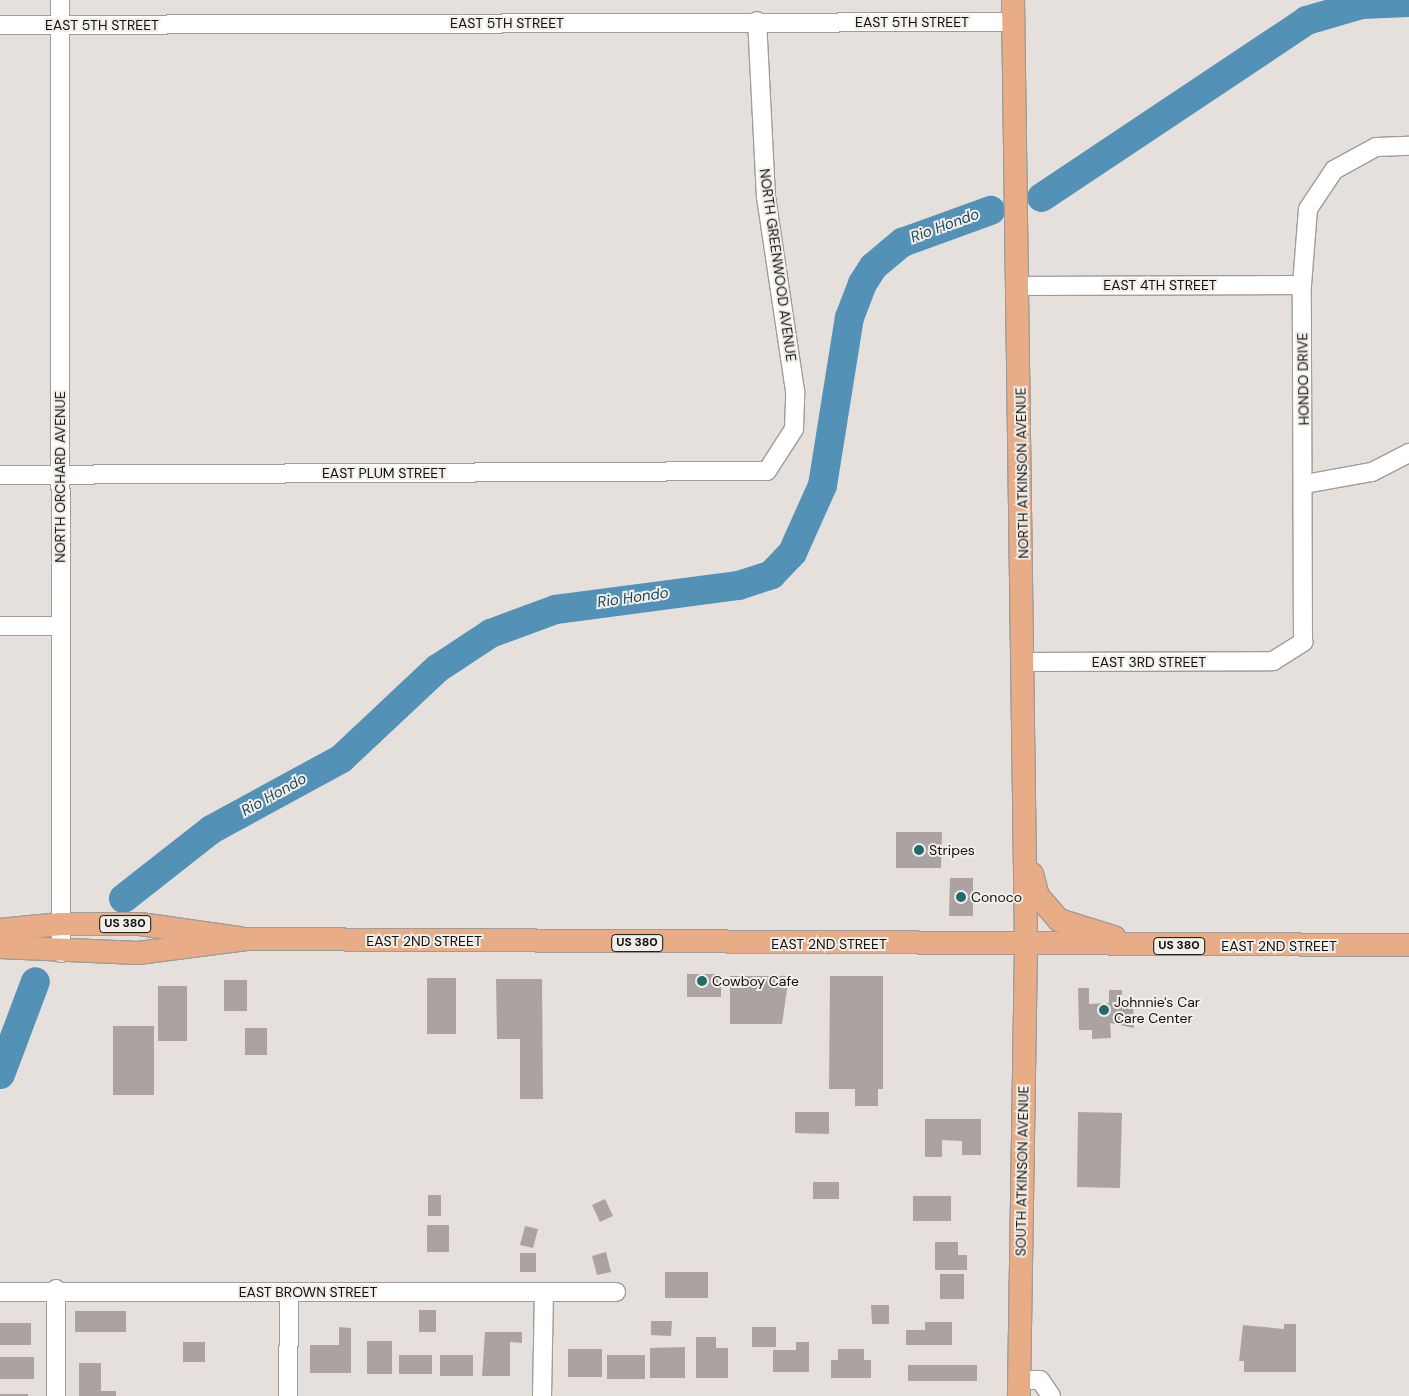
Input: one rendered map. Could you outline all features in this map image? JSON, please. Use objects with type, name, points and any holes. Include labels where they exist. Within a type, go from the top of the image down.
[{"type":"main road","name":"NORTH ATKINSON AVENUE","points":[[1014,0],[1025,662],[1026,946]]},
{"type":"main road","points":[[1026,840],[1035,890],[1059,920],[1091,932],[1162,946]]},
{"type":"main road","name":"EAST 2ND STREET","points":[[0,930],[61,924],[180,927],[248,940]]},
{"type":"main road","name":"EAST 2ND STREET","points":[[0,947],[61,953],[178,951],[248,940],[1026,946],[1409,945]]},
{"type":"main road","name":"SOUTH ATKINSON AVENUE","points":[[1019,1388],[1026,946]]},
{"type":"street","name":"NORTH ORCHARD AVENUE","points":[[60,0],[61,953]]},
{"type":"street","name":"EAST 5TH STREET","points":[[0,25],[757,21],[1014,22]]},
{"type":"street","name":"NORTH GREENWOOD AVENUE","points":[[757,21],[766,196],[795,391],[794,429],[767,471]]},
{"type":"street","name":"HONDO DRIVE","points":[[1274,661],[1303,642],[1305,484],[1302,285],[1308,209],[1334,170],[1376,147],[1409,146]]},
{"type":"street","name":"EAST 4TH STREET","points":[[1019,286],[1302,285]]},
{"type":"street","points":[[1305,484],[1372,472],[1409,453]]},
{"type":"street","name":"EAST PLUM STREET","points":[[0,475],[767,471]]},
{"type":"street","points":[[0,626],[60,626]]},
{"type":"street","name":"EAST 3RD STREET","points":[[1025,662],[1274,661]]},
{"type":"street","points":[[56,1289],[56,1396]]},
{"type":"street","name":"EAST BROWN STREET","points":[[0,1292],[56,1289],[289,1292],[616,1292]]},
{"type":"street","points":[[288,1396],[289,1292]]},
{"type":"street","points":[[542,1396],[544,1292]]},
{"type":"street","points":[[1019,1388],[1040,1380],[1051,1396]]},
{"type":"building","name":"Stripes","points":[[896,832],[942,832],[941,868],[896,868]]},
{"type":"building","name":"Conoco","points":[[950,878],[973,878],[973,916],[949,916]]},
{"type":"building","points":[[687,974],[721,974],[721,997],[687,997]]},
{"type":"building","points":[[730,976],[789,976],[782,1024],[730,1024]]},
{"type":"building","points":[[830,976],[883,976],[883,1089],[878,1089],[878,1106],[855,1106],[855,1089],[829,1089]]},
{"type":"building","points":[[427,978],[456,978],[456,1034],[427,1034]]},
{"type":"building","points":[[496,979],[542,979],[543,1099],[520,1099],[520,1039],[497,1039]]},
{"type":"building","points":[[224,980],[247,980],[247,1011],[224,1011]]},
{"type":"building","points":[[158,986],[187,986],[187,1041],[158,1041]]},
{"type":"building","points":[[1078,988],[1089,988],[1089,1004],[1109,1003],[1109,990],[1122,990],[1122,1004],[1133,1004],[1134,1028],[1110,1023],[1111,1038],[1092,1039],[1092,1030],[1079,1030]]},
{"type":"building","points":[[113,1026],[154,1026],[154,1095],[113,1095]]},
{"type":"building","points":[[245,1028],[267,1028],[267,1055],[245,1055]]},
{"type":"building","points":[[795,1112],[829,1112],[829,1134],[795,1133]]},
{"type":"building","points":[[1078,1112],[1122,1113],[1120,1188],[1077,1187]]},
{"type":"building","points":[[925,1119],[981,1119],[981,1155],[962,1155],[962,1141],[942,1140],[942,1157],[925,1157]]},
{"type":"building","points":[[813,1182],[839,1182],[839,1199],[813,1199]]},
{"type":"building","points":[[428,1195],[441,1195],[441,1216],[428,1216]]},
{"type":"building","points":[[913,1196],[951,1196],[951,1221],[913,1221]]},
{"type":"building","points":[[605,1199],[613,1216],[600,1222],[592,1205]]},
{"type":"building","points":[[427,1225],[449,1225],[449,1252],[427,1252]]},
{"type":"building","points":[[525,1226],[538,1229],[533,1248],[520,1245]]},
{"type":"building","points":[[935,1242],[958,1242],[958,1255],[967,1255],[967,1270],[935,1270]]},
{"type":"building","points":[[606,1252],[611,1272],[597,1275],[592,1256]]},
{"type":"building","points":[[520,1253],[536,1253],[536,1272],[520,1272]]},
{"type":"building","points":[[665,1272],[708,1272],[708,1298],[665,1298]]},
{"type":"building","points":[[940,1274],[964,1274],[964,1299],[940,1299]]},
{"type":"building","points":[[871,1305],[889,1305],[889,1324],[872,1324]]},
{"type":"building","points":[[419,1310],[436,1310],[436,1332],[419,1332]]},
{"type":"building","points":[[75,1311],[126,1311],[126,1332],[75,1332]]},
{"type":"building","points":[[651,1321],[672,1321],[671,1336],[651,1335]]},
{"type":"building","points":[[925,1322],[952,1322],[952,1345],[906,1345],[906,1330],[925,1330]]},
{"type":"building","points":[[0,1323],[31,1323],[31,1345],[0,1345]]},
{"type":"building","points":[[1284,1324],[1296,1324],[1296,1372],[1244,1372],[1244,1361],[1239,1361],[1243,1325],[1284,1329]]},
{"type":"building","points":[[339,1327],[351,1328],[351,1373],[310,1373],[310,1345],[339,1345]]},
{"type":"building","points":[[752,1327],[776,1327],[776,1347],[752,1347]]},
{"type":"building","points":[[485,1332],[522,1332],[522,1343],[510,1342],[510,1376],[482,1376]]},
{"type":"building","points":[[696,1337],[716,1337],[716,1348],[728,1348],[728,1378],[696,1378]]},
{"type":"building","points":[[367,1341],[392,1341],[392,1374],[367,1374]]},
{"type":"building","points":[[183,1342],[205,1342],[205,1362],[183,1362]]},
{"type":"building","points":[[796,1342],[809,1342],[809,1372],[773,1372],[773,1350],[796,1350]]},
{"type":"building","points":[[685,1347],[685,1378],[650,1378],[650,1348]]},
{"type":"building","points":[[568,1349],[602,1349],[602,1377],[568,1377]]},
{"type":"building","points":[[838,1349],[864,1349],[864,1360],[871,1360],[871,1378],[831,1378],[831,1360],[838,1360]]},
{"type":"building","points":[[399,1355],[432,1355],[432,1374],[399,1374]]},
{"type":"building","points":[[440,1355],[473,1355],[473,1376],[440,1376]]},
{"type":"building","points":[[607,1355],[645,1355],[645,1379],[607,1379]]},
{"type":"building","points":[[0,1357],[34,1357],[34,1379],[0,1379]]},
{"type":"building","points":[[79,1363],[101,1363],[101,1391],[116,1391],[116,1396],[79,1396]]},
{"type":"building","points":[[908,1365],[977,1365],[977,1381],[908,1381]]},
{"type":"building","points":[[0,1394],[28,1394],[28,1396],[0,1396]]},
{"type":"waterway","name":"Rio Hondo","points":[[1041,197],[1306,20],[1361,4],[1409,2]]},
{"type":"waterway","name":"Rio Hondo","points":[[123,898],[211,829],[341,758],[437,668],[490,633],[555,609],[738,585],[771,574],[792,552],[822,485],[849,317],[862,283],[873,266],[902,242],[990,210]]},
{"type":"waterway","name":"Rio Hondo","points":[[0,1074],[35,981]]},
{"type":"place","name":"Stripes","points":[[919,850]]},
{"type":"place","name":"Conoco","points":[[961,897]]},
{"type":"place","name":"Cowboy Cafe","points":[[702,981]]},
{"type":"place","name":"Johnnie's Car Care Center","points":[[1104,1010]]}]
